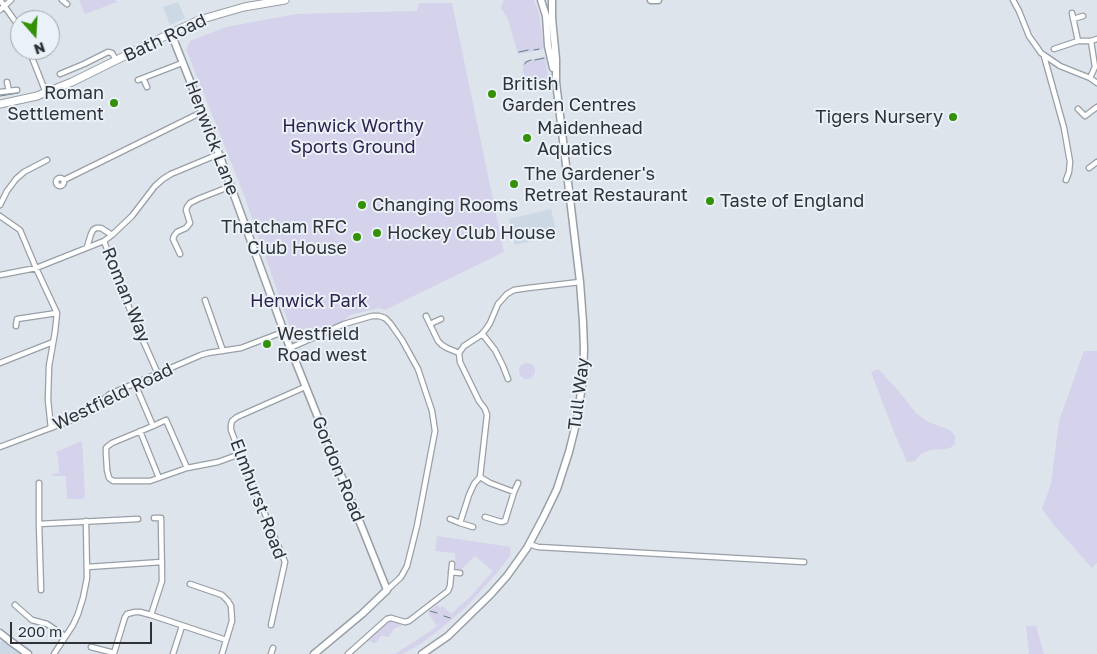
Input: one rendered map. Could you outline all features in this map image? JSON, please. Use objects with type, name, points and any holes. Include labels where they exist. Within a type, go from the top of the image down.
[{"type":"main road","name":"Bath Road","points":[[0,104],[46,93],[188,25],[213,15],[244,7],[285,0]]},
{"type":"street","points":[[0,0],[10,13]]},
{"type":"street","points":[[0,10],[11,0]]},
{"type":"street","points":[[62,0],[67,4]]},
{"type":"street","name":"Tull Way","points":[[541,0],[546,16],[550,59],[556,82]]},
{"type":"street","name":"Tull Way","points":[[422,654],[448,636],[491,594],[507,576],[529,544],[557,489],[570,452],[578,420],[584,349],[580,282],[556,82],[552,0]]},
{"type":"street","points":[[651,0],[658,0]]},
{"type":"street","points":[[1013,0],[1029,36],[1044,56],[1060,66],[1090,78],[1097,83]]},
{"type":"street","points":[[1072,13],[1078,41]]},
{"type":"street","points":[[1073,19],[1083,16]]},
{"type":"street","name":"Henwick Lane","points":[[171,33],[219,154],[290,348]]},
{"type":"street","points":[[1054,49],[1078,41],[1091,42],[1097,40]]},
{"type":"street","points":[[1090,78],[1094,67],[1091,42]]},
{"type":"street","name":"Bath Road","points":[[60,74],[108,52],[116,60]]},
{"type":"street","points":[[1044,56],[1064,128],[1070,162],[1066,180]]},
{"type":"street","points":[[33,60],[46,93]]},
{"type":"street","points":[[138,80],[182,63]]},
{"type":"street","points":[[144,78],[147,87]]},
{"type":"street","points":[[7,82],[9,90]]},
{"type":"street","points":[[0,92],[17,90]]},
{"type":"street","points":[[1078,109],[1086,118],[1097,107]]},
{"type":"street","points":[[64,180],[202,112]]},
{"type":"street","name":"Roman Way","points":[[158,374],[133,318],[104,240],[132,216],[155,186],[163,179],[219,154]]},
{"type":"street","points":[[0,205],[16,179],[24,172],[47,160]]},
{"type":"street","points":[[1089,168],[1094,162]]},
{"type":"street","points":[[180,254],[173,239],[177,232],[186,228],[190,223],[186,210],[190,203],[231,186]]},
{"type":"street","points":[[0,216],[20,230],[57,313],[49,366],[48,400],[51,428]]},
{"type":"street","points":[[87,247],[91,234],[96,228],[101,228],[112,235]]},
{"type":"street","points":[[0,275],[36,268],[104,240]]},
{"type":"street","points":[[460,523],[468,494],[480,477],[487,415],[460,362],[459,353],[464,346],[481,335],[490,323],[498,304],[507,294],[514,290],[580,282]]},
{"type":"street","points":[[204,300],[223,351]]},
{"type":"street","points":[[16,326],[16,319],[57,313]]},
{"type":"street","points":[[290,348],[344,324],[372,316],[382,317],[390,322],[418,369],[435,425],[417,526],[407,566],[401,577],[362,614],[314,654]]},
{"type":"street","points":[[426,316],[438,341],[447,348],[459,353]]},
{"type":"street","points":[[430,324],[441,319]]},
{"type":"street","name":"Westfield Road","points":[[0,447],[86,413],[106,397],[201,355],[247,347],[284,332]]},
{"type":"street","points":[[481,335],[484,336],[495,350],[508,379]]},
{"type":"street","points":[[0,363],[53,342]]},
{"type":"street","name":"Gordon Road","points":[[290,348],[387,590]]},
{"type":"street","points":[[135,384],[153,426]]},
{"type":"street","name":"Elmhurst Road","points":[[271,626],[285,562],[240,454],[231,423],[237,417],[305,387]]},
{"type":"street","points":[[187,468],[166,420],[106,447],[108,476],[115,481],[146,481],[187,468],[222,461],[240,454]]},
{"type":"street","points":[[140,431],[159,478]]},
{"type":"street","points":[[480,477],[514,492]]},
{"type":"street","points":[[39,483],[41,590]]},
{"type":"street","points":[[485,516],[501,522],[505,521],[518,483]]},
{"type":"street","points":[[151,615],[162,581],[161,518],[154,518]]},
{"type":"street","points":[[39,524],[138,519]]},
{"type":"street","points":[[450,519],[473,527]]},
{"type":"street","points":[[54,654],[78,614],[87,578],[86,521]]},
{"type":"street","points":[[529,544],[538,547],[804,562]]},
{"type":"street","points":[[87,567],[162,562]]},
{"type":"street","points":[[348,654],[388,619],[409,621],[449,589],[452,564]]},
{"type":"street","points":[[451,572],[460,573]]},
{"type":"street","points":[[190,584],[222,595],[228,601],[232,621],[222,654]]},
{"type":"street","points":[[15,606],[32,620],[47,624],[65,636]]},
{"type":"street","points":[[90,646],[115,654],[124,616],[136,612],[151,615],[226,640]]},
{"type":"street","points":[[272,620],[278,621]]},
{"type":"street","points":[[173,654],[182,626]]},
{"type":"street","points":[[0,633],[28,654]]},
{"type":"street","points":[[271,654],[273,648]]},
{"type":"shaded area","points":[[178,2],[185,18],[170,25],[163,7]]},
{"type":"shaded area","points":[[551,209],[557,235],[515,245],[509,219]]},
{"type":"shaded area","points":[[4,640],[29,654],[0,654],[0,642]]},
{"type":"green space","points":[[79,0],[115,0],[117,2],[85,14]]},
{"type":"green space","points":[[504,0],[534,0],[539,13],[543,49],[518,54],[508,19],[501,8]]},
{"type":"green space","name":"Henwick Worthy Sports Ground","points":[[419,3],[452,3],[504,252],[385,310],[379,308],[350,315],[343,321],[294,339],[244,195],[186,49],[190,41],[226,27],[296,14],[417,11]]},
{"type":"green space","points":[[545,57],[549,84],[527,89],[523,70],[524,61]]},
{"type":"green space","points":[[1084,351],[1097,351],[1097,563],[1092,568],[1042,509],[1051,484],[1059,421]]},
{"type":"green space","points":[[527,363],[533,365],[535,371],[533,377],[527,379],[521,377],[519,371],[521,365]]},
{"type":"green space","points":[[878,369],[916,413],[928,422],[950,430],[955,436],[955,443],[952,447],[930,450],[921,454],[915,461],[907,462],[871,372]]},
{"type":"green space","points":[[82,441],[85,496],[83,499],[67,499],[66,476],[52,476],[52,474],[59,473],[56,452]]},
{"type":"green space","points":[[437,536],[511,547],[510,556],[466,607],[422,643],[403,654],[395,654],[437,626],[428,613],[437,605],[440,608],[443,606],[451,614],[471,596],[493,571],[475,556],[462,569],[456,569],[455,553],[435,551]]},
{"type":"green space","points":[[388,621],[403,623],[403,625],[394,629],[389,637],[382,636],[374,643],[366,641]]},
{"type":"green space","points":[[1026,626],[1036,626],[1044,654],[1029,654]]},
{"type":"waterway","points":[[534,50],[539,49]]},
{"type":"waterway","points":[[519,52],[528,50]]},
{"type":"waterway","points":[[535,60],[544,58]]},
{"type":"waterway","points":[[525,64],[531,60]]},
{"type":"waterway","points":[[0,96],[18,93]]},
{"type":"waterway","points":[[430,611],[437,613]]},
{"type":"waterway","points":[[444,616],[450,618]]},
{"type":"place","name":"British Garden Centres","points":[[492,94]]},
{"type":"place","name":"Roman Settlement","points":[[114,103]]},
{"type":"place","name":"Tigers Nursery","points":[[953,117]]},
{"type":"place","name":"Maidenhead Aquatics","points":[[527,138]]},
{"type":"place","name":"The Gardener's Retreat Restaurant","points":[[514,184]]},
{"type":"place","name":"Taste of England","points":[[710,201]]},
{"type":"place","name":"Changing Rooms","points":[[362,205]]},
{"type":"place","name":"Hockey Club House","points":[[377,233]]},
{"type":"place","name":"Thatcham RFC Club House","points":[[357,237]]},
{"type":"place","name":"Westfield Road west","points":[[267,344]]},
{"type":"park label","name":"Henwick Park","points":[[309,301]]}]
